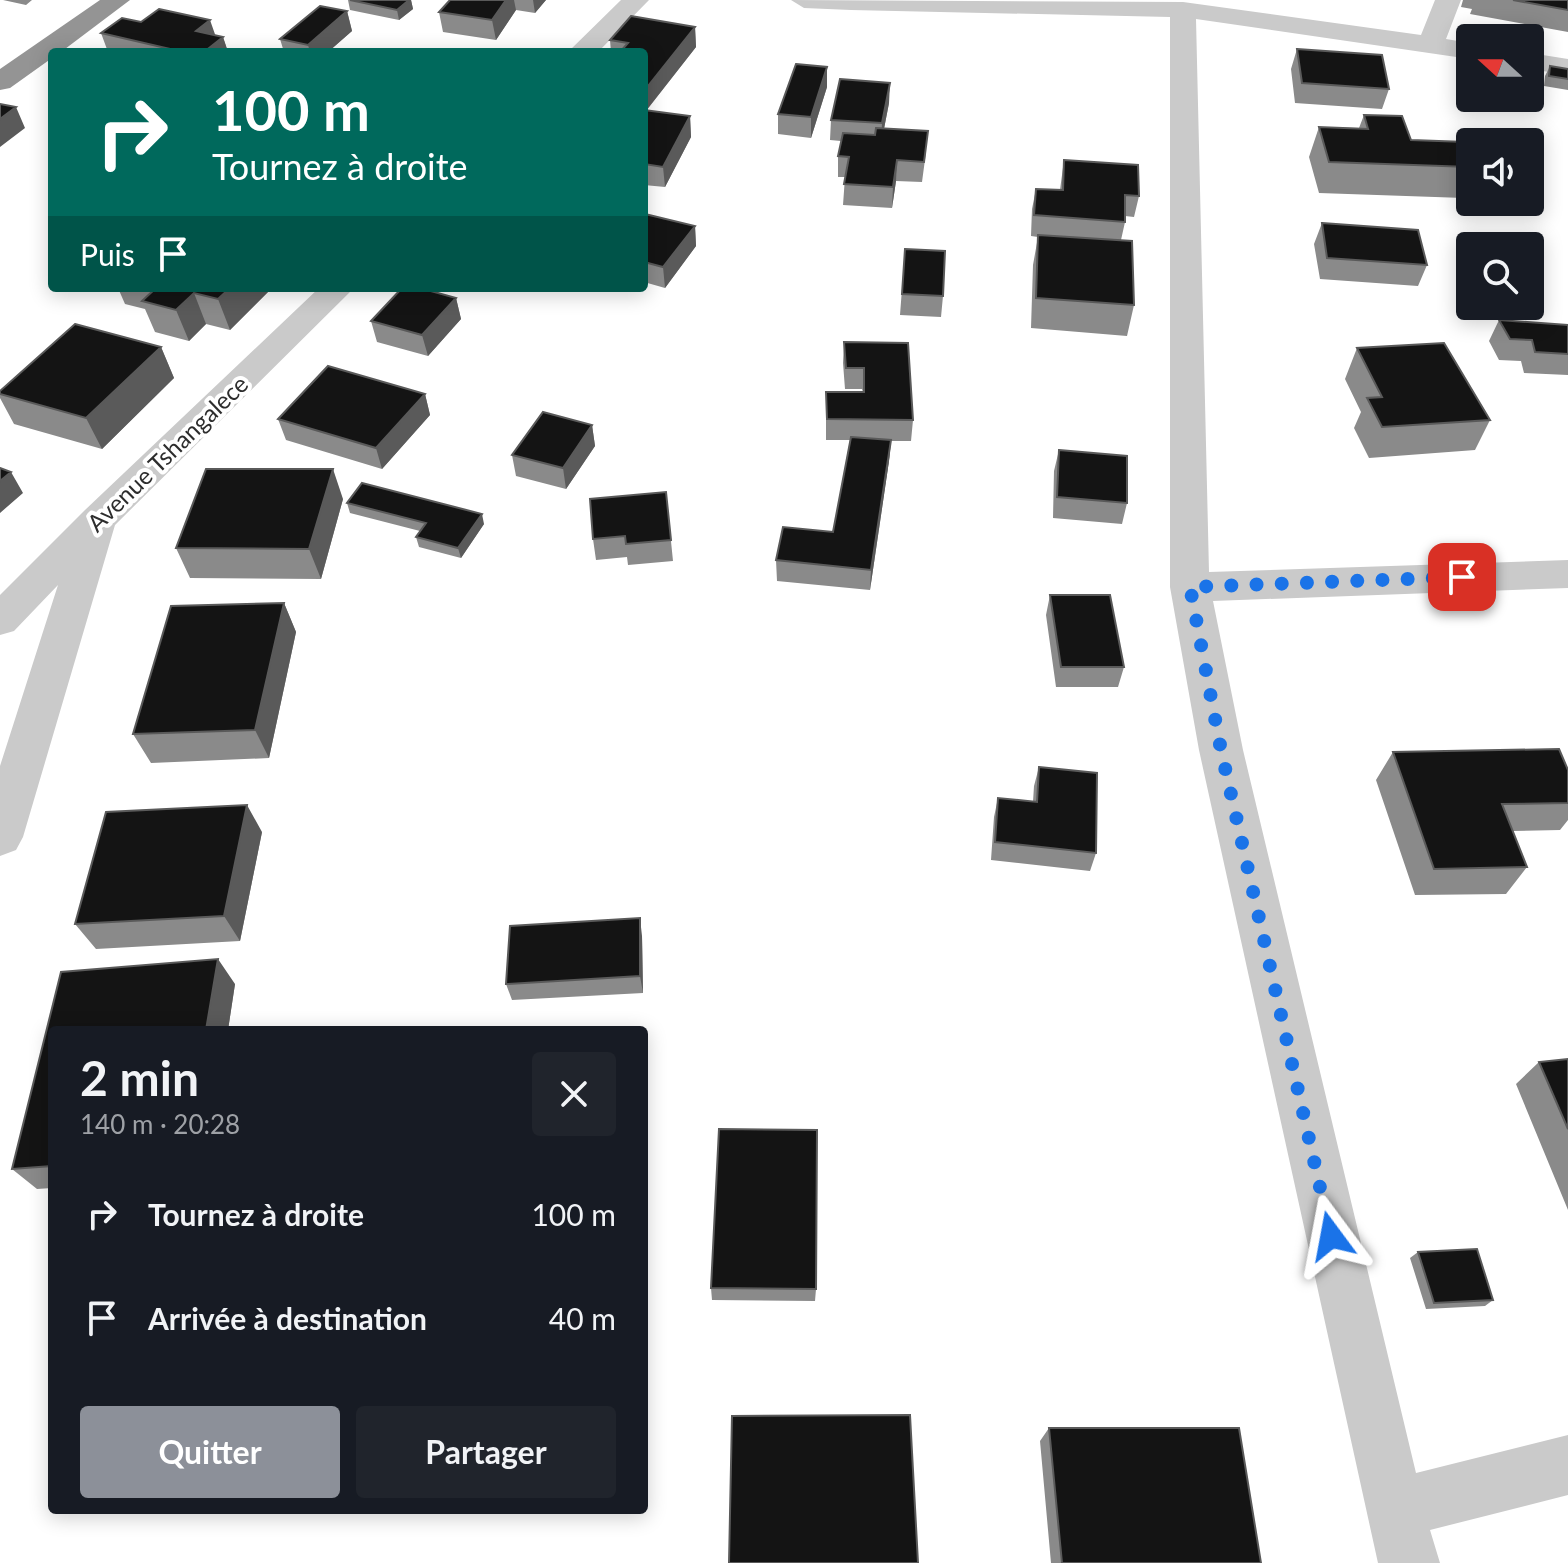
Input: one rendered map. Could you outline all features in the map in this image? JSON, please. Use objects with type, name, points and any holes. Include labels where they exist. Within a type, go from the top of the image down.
[{"type":"highway","points":[[0,54],[79,0]]},
{"type":"highway","points":[[49,48],[117,0]]},
{"type":"highway","points":[[0,82],[48,48]]},
{"type":"street","points":[[586,48],[636,0]]},
{"type":"street","points":[[804,0],[885,6],[1088,3],[1183,10],[1456,49]]},
{"type":"street","points":[[1430,45],[1448,0]]},
{"type":"street","points":[[1183,10],[1190,587],[1221,750],[1401,1536],[1568,1465]]},
{"type":"street","points":[[1544,63],[1568,67]]},
{"type":"street","name":"Avenue Tshangalece","points":[[0,620],[98,519],[334,292]]},
{"type":"street","points":[[0,837],[98,519]]},
{"type":"street","points":[[1190,587],[1568,574]]},
{"type":"building","points":[[350,0],[409,0],[397,10]]},
{"type":"building","points":[[450,0],[506,0],[492,20],[439,12]]},
{"type":"building","points":[[1513,0],[1568,0],[1568,10]]},
{"type":"building","points":[[320,6],[347,11],[308,45],[280,39]]},
{"type":"building","points":[[159,9],[210,20],[196,31],[223,37],[209,48],[166,48],[101,33],[122,18],[141,22]]},
{"type":"building","points":[[631,16],[695,27],[648,86],[648,48],[624,48],[628,43],[610,40]]},
{"type":"building","points":[[1297,49],[1382,55],[1389,89],[1302,83]]},
{"type":"building","points":[[796,64],[827,67],[811,117],[778,114]]},
{"type":"building","points":[[1550,66],[1568,69],[1568,79],[1549,76]]},
{"type":"building","points":[[840,79],[890,83],[882,123],[831,120]]},
{"type":"building","points":[[0,104],[16,107],[0,119]]},
{"type":"building","points":[[648,111],[690,116],[663,167],[648,165]]},
{"type":"building","points":[[1364,115],[1402,116],[1411,140],[1456,142],[1456,167],[1329,162],[1319,127],[1368,129]]},
{"type":"building","points":[[876,128],[928,131],[924,162],[897,160],[893,187],[844,184],[849,157],[838,156],[843,133],[875,135]]},
{"type":"building","points":[[1064,160],[1138,165],[1139,196],[1125,195],[1125,222],[1034,215],[1036,189],[1063,190]]},
{"type":"building","points":[[648,215],[695,226],[663,267],[648,263]]},
{"type":"building","points":[[1322,223],[1418,230],[1427,265],[1327,258]]},
{"type":"building","points":[[1038,235],[1132,241],[1134,305],[1036,298]]},
{"type":"building","points":[[905,249],[945,251],[943,296],[902,294]]},
{"type":"building","points":[[152,292],[226,292],[218,299],[194,293],[176,310],[142,301]]},
{"type":"building","points":[[398,292],[434,292],[456,298],[422,335],[371,321]]},
{"type":"building","points":[[1499,320],[1568,325],[1568,354],[1535,352],[1532,340],[1510,339]]},
{"type":"building","points":[[75,324],[161,347],[86,418],[0,394],[0,391]]},
{"type":"building","points":[[844,342],[908,343],[913,420],[827,419],[826,392],[864,392],[864,368],[846,368]]},
{"type":"building","points":[[1444,343],[1490,420],[1382,427],[1367,398],[1382,397],[1357,348]]},
{"type":"building","points":[[328,366],[425,394],[376,448],[278,419]]},
{"type":"building","points":[[543,412],[592,425],[563,468],[512,455]]},
{"type":"building","points":[[851,437],[891,440],[871,570],[776,560],[783,527],[833,532]]},
{"type":"building","points":[[1059,450],[1127,456],[1127,503],[1057,497]]},
{"type":"building","points":[[0,468],[11,472],[0,481]]},
{"type":"building","points":[[206,469],[333,469],[309,549],[176,548]]},
{"type":"building","points":[[362,483],[482,514],[458,548],[416,537],[426,523],[347,503]]},
{"type":"building","points":[[666,492],[671,540],[626,544],[625,536],[593,539],[590,499]]},
{"type":"building","points":[[1050,595],[1110,595],[1124,667],[1061,667]]},
{"type":"building","points":[[284,603],[255,730],[133,734],[171,606]]},
{"type":"building","points":[[1559,749],[1568,770],[1568,803],[1502,804],[1527,867],[1434,869],[1393,752]]},
{"type":"building","points":[[1039,767],[1097,773],[1096,853],[995,842],[998,798],[1037,802]]},
{"type":"building","points":[[247,805],[224,916],[75,924],[106,812]]},
{"type":"building","points":[[640,918],[640,976],[506,984],[510,926]]},
{"type":"building","points":[[218,959],[207,1026],[48,1026],[48,1166],[12,1169],[61,972]]},
{"type":"building","points":[[1568,1059],[1568,1129],[1539,1062]]},
{"type":"building","points":[[719,1129],[817,1130],[816,1289],[711,1288]]},
{"type":"building","points":[[1477,1249],[1493,1300],[1434,1303],[1418,1252]]},
{"type":"building","points":[[910,1415],[918,1563],[729,1563],[732,1416]]},
{"type":"building","points":[[1049,1428],[1239,1428],[1261,1563],[1062,1563]]},
{"type":"route","points":[[1331,1236],[1221,750],[1190,587],[1462,577]]}]
